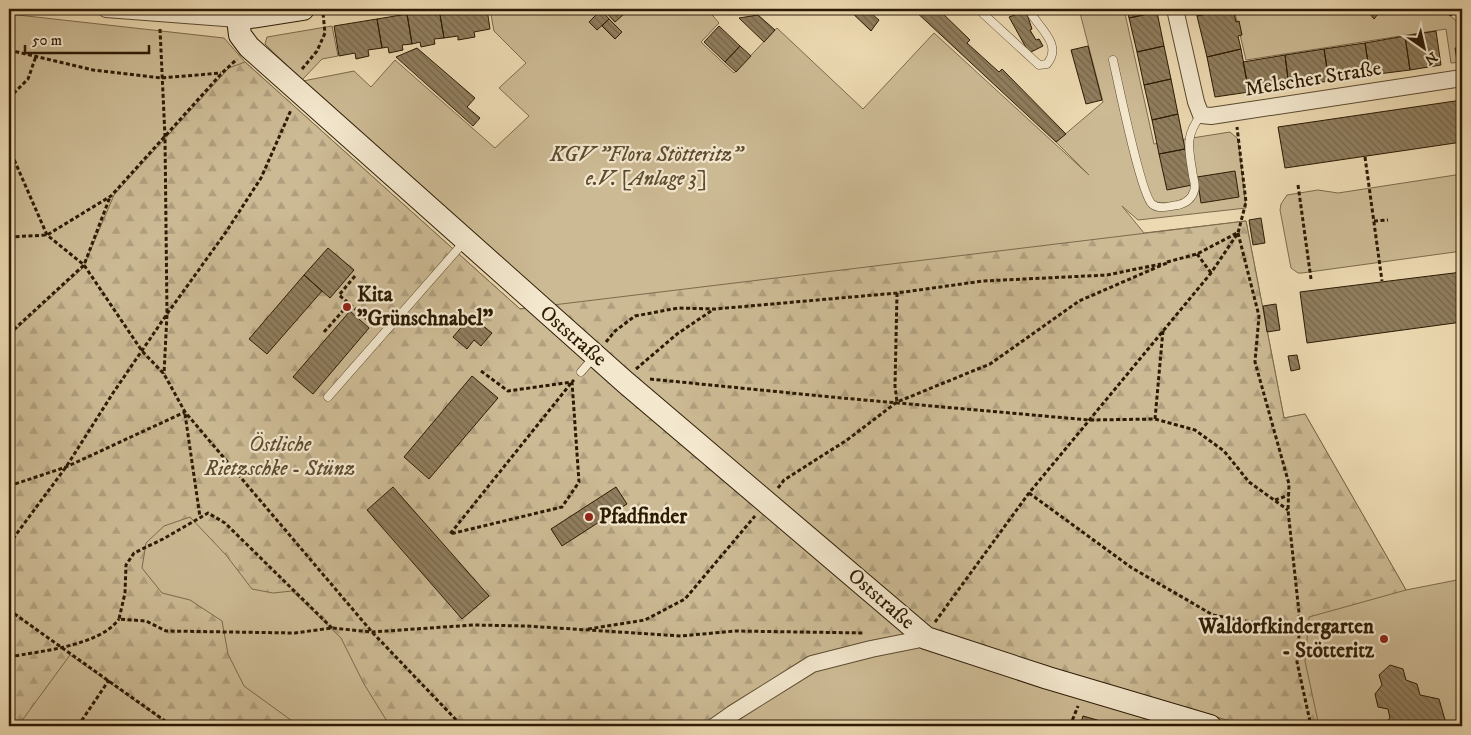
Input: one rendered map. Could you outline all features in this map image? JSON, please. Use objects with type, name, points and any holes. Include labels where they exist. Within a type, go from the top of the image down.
[{"type":"street","points":[[106,9],[160,13],[178,12],[238,19],[303,9]]},
{"type":"street","points":[[1175,9],[1196,102],[1201,114]]},
{"type":"street","name":"Oststraße","points":[[238,19],[240,35],[249,47],[466,241],[588,364],[627,379],[766,502],[926,638],[1048,678],[1210,726]]},
{"type":"street","name":"Melscher Straße","points":[[1201,114],[1212,116],[1462,78]]},
{"type":"street","name":"Oststraße","points":[[715,726],[812,664],[871,649],[926,638]]},
{"type":"lane","points":[[978,9],[1039,65],[1043,66],[1047,64],[1052,55],[1051,43],[1049,36],[1032,15]]},
{"type":"lane","points":[[1113,60],[1140,172],[1148,199],[1153,205],[1160,207],[1183,204],[1190,199],[1195,189],[1188,136],[1192,126],[1201,114]]},
{"type":"lane","points":[[328,397],[466,241]]},
{"type":"path","points":[[302,75],[302,68],[316,51],[325,33],[322,9]]},
{"type":"path","points":[[160,13],[167,314],[164,374]]},
{"type":"path","points":[[9,237],[47,235],[111,196],[222,73],[249,47]]},
{"type":"path","points":[[9,50],[93,70],[161,78],[222,73]]},
{"type":"path","points":[[9,98],[28,79],[36,56]]},
{"type":"path","points":[[9,544],[66,467],[113,393],[226,232],[261,178],[293,105]]},
{"type":"path","points":[[926,638],[938,616],[1029,493],[1211,273],[1238,233],[1246,202],[1236,112]]},
{"type":"path","points":[[9,148],[47,235],[84,265],[142,351],[164,374],[185,412],[372,632],[462,726]]},
{"type":"path","points":[[1365,157],[1382,281]]},
{"type":"path","points":[[1298,185],[1311,279]]},
{"type":"path","points":[[9,334],[84,265],[111,196]]},
{"type":"path","points":[[1374,221],[1388,220]]},
{"type":"path","points":[[572,382],[579,482],[562,507],[450,534],[572,382],[615,331],[635,316],[678,308],[715,309],[897,293],[983,281],[1107,275],[1197,254],[1238,233]]},
{"type":"path","points":[[1238,233],[1259,316],[1255,362],[1289,484],[1288,510],[1300,631],[1298,662],[1311,726]]},
{"type":"path","points":[[1197,254],[1211,273]]},
{"type":"path","points":[[582,630],[645,620],[685,599],[784,480],[847,440],[897,402],[990,364],[1079,301],[1169,262]]},
{"type":"path","points":[[355,276],[339,295],[383,334]]},
{"type":"path","points":[[897,293],[895,386],[897,402]]},
{"type":"path","points":[[324,332],[349,304]]},
{"type":"path","points":[[627,379],[640,365],[677,334],[715,309]]},
{"type":"path","points":[[1155,419],[1163,330]]},
{"type":"path","points":[[481,371],[508,391],[572,382]]},
{"type":"path","points":[[627,379],[1089,420],[1155,419],[1195,430],[1224,451],[1249,482],[1288,510]]},
{"type":"path","points":[[9,486],[66,467],[185,412]]},
{"type":"path","points":[[185,412],[200,517]]},
{"type":"path","points":[[1029,493],[1132,568],[1213,615],[1300,631]]},
{"type":"path","points":[[1274,501],[1289,495]]},
{"type":"path","points":[[9,656],[61,647],[96,636],[114,625],[119,619],[125,593],[126,565],[134,553],[208,513],[225,522],[332,628]]},
{"type":"path","points":[[9,610],[172,726]]},
{"type":"path","points":[[119,619],[146,621],[166,631],[295,633],[332,628],[372,632],[473,625],[681,636],[735,631],[871,633]]},
{"type":"path","points":[[78,726],[109,680]]},
{"type":"path","points":[[1070,726],[1079,703]]},
{"type":"green space","name":"Östliche Rietzschke - Stünz","points":[[490,9],[635,9],[636,13],[668,9],[707,9],[719,23],[701,42],[734,73],[777,28],[863,109],[934,33],[1089,175],[1056,142],[1103,102],[1079,9],[1124,9],[1154,144],[1230,132],[1238,139],[1246,208],[1138,220],[1122,206],[1144,233],[1246,221],[1284,418],[1305,414],[1406,590],[1462,579],[1462,726],[9,726],[9,14],[224,38],[245,62],[520,309],[548,306],[303,81],[354,71],[371,87],[395,60],[495,148],[529,116],[499,88],[526,63],[494,31]]},
{"type":"green space","points":[[1234,9],[1441,9],[1462,25],[1462,62],[1451,63],[1446,29],[1246,60]]},
{"type":"green space","points":[[332,26],[338,56],[322,59],[302,80],[265,44],[267,37]]},
{"type":"green space","name":"Östliche Rietzschke - Stünz","points":[[245,62],[520,309],[1246,221],[1284,418],[1305,414],[1406,590],[1309,617],[1305,661],[1319,726],[1241,726],[1234,722],[1095,683],[933,630],[813,658],[708,726],[390,726],[364,684],[341,638],[292,591],[273,593],[252,589],[226,555],[190,517],[164,526],[146,543],[142,568],[162,593],[190,600],[222,621],[228,654],[244,686],[299,726],[171,726],[70,655],[18,726],[9,726],[9,336],[83,268],[114,195],[229,68]]},
{"type":"green space","points":[[1462,174],[1462,251],[1302,273],[1298,273],[1291,268],[1280,210],[1281,204],[1287,195],[1318,190],[1338,193]]},
{"type":"building","points":[[439,9],[487,9],[490,29],[474,32],[475,37],[458,40],[458,36],[444,38]]},
{"type":"building","points":[[439,9],[444,38],[434,39],[435,44],[421,47],[420,42],[412,44],[407,14]]},
{"type":"building","points":[[605,9],[618,9],[624,14],[615,22]]},
{"type":"building","points":[[848,9],[866,9],[879,20],[871,31]]},
{"type":"building","points":[[913,9],[938,9],[970,40],[967,43],[999,72],[1002,69],[1066,134],[1056,142]]},
{"type":"building","points":[[1127,9],[1156,9],[1157,12],[1129,18]]},
{"type":"building","points":[[1196,9],[1230,9],[1197,16]]},
{"type":"building","points":[[1233,9],[1236,22],[1239,21],[1242,35],[1238,36],[1241,49],[1207,57],[1197,16]]},
{"type":"building","points":[[1366,9],[1382,9],[1374,19]]},
{"type":"building","points":[[1443,9],[1462,9],[1462,11],[1459,15],[1454,12],[1451,16]]},
{"type":"building","points":[[601,10],[609,19],[597,30],[589,22]]},
{"type":"building","points":[[1026,11],[1032,29],[1030,30],[1036,40],[1039,39],[1043,46],[1029,53],[1009,17]]},
{"type":"building","points":[[1157,12],[1164,46],[1137,52],[1129,18]]},
{"type":"building","points":[[407,14],[412,44],[402,45],[403,50],[389,53],[388,47],[382,48],[377,19]]},
{"type":"building","points":[[758,15],[775,30],[764,42],[739,18]]},
{"type":"building","points":[[377,19],[382,48],[368,50],[369,56],[356,59],[355,53],[339,56],[334,26]]},
{"type":"building","points":[[609,19],[622,32],[615,39],[602,26]]},
{"type":"building","points":[[719,26],[740,46],[725,62],[704,42]]},
{"type":"building","points":[[1436,31],[1441,65],[1410,70],[1405,36]]},
{"type":"building","points":[[1405,36],[1410,70],[1370,75],[1365,43]]},
{"type":"building","points":[[1365,43],[1370,75],[1329,81],[1324,49]]},
{"type":"building","points":[[740,46],[751,56],[736,72],[725,62]]},
{"type":"building","points":[[1088,46],[1102,100],[1086,104],[1071,50]]},
{"type":"building","points":[[1164,46],[1171,79],[1144,85],[1137,52]]},
{"type":"building","points":[[1462,47],[1462,60],[1457,60],[1455,48]]},
{"type":"building","points":[[417,48],[475,98],[467,107],[480,118],[473,126],[396,57]]},
{"type":"building","points":[[1241,49],[1249,92],[1215,97],[1207,57]]},
{"type":"building","points":[[1324,49],[1329,81],[1289,87],[1285,55]]},
{"type":"building","points":[[1285,55],[1289,87],[1249,92],[1243,62]]},
{"type":"building","points":[[1171,79],[1178,114],[1152,120],[1144,85]]},
{"type":"building","points":[[1462,100],[1462,142],[1285,168],[1278,127]]},
{"type":"building","points":[[1178,114],[1185,149],[1159,154],[1152,120]]},
{"type":"building","points":[[1185,149],[1192,185],[1167,190],[1159,154]]},
{"type":"building","points":[[1235,171],[1239,197],[1201,203],[1197,177]]},
{"type":"building","points":[[1261,218],[1265,243],[1253,245],[1249,220]]},
{"type":"building","points":[[328,248],[354,270],[330,298],[304,275]]},
{"type":"building","points":[[1462,272],[1462,322],[1307,343],[1300,292]]},
{"type":"building","points":[[304,275],[322,291],[267,354],[249,339]]},
{"type":"building","points":[[1276,304],[1280,330],[1267,332],[1263,306]]},
{"type":"building","points":[[350,311],[369,328],[313,394],[293,377]]},
{"type":"building","points":[[471,316],[492,333],[481,346],[474,340],[467,349],[453,337]]},
{"type":"building","points":[[1297,355],[1300,369],[1291,371],[1288,356]]},
{"type":"building","points":[[472,376],[498,398],[429,479],[404,457]]},
{"type":"building","points":[[393,487],[489,596],[462,619],[367,510]]},
{"type":"building","name":"Pfadfinder","points":[[616,487],[627,504],[562,546],[551,529]]},
{"type":"building","points":[[1390,665],[1403,669],[1406,680],[1417,684],[1420,695],[1439,699],[1445,720],[1453,724],[1462,716],[1462,726],[1382,726],[1390,718],[1388,709],[1378,707],[1375,694],[1382,685],[1379,675]]},
{"type":"building","points":[[1083,716],[1104,722],[1102,726],[1080,726]]},
{"type":"place","name":"Kita \"Grünschnabel\"","points":[[347,307]]},
{"type":"place","name":"Pfadfinder","points":[[589,517]]},
{"type":"place","name":"Waldorfkindergarten - Stötteritz","points":[[1384,639]]},
{"type":"park label","name":"KGV \"Flora Stötteritz\" e.V. [Anlage 3]","points":[[646,167]]}]
